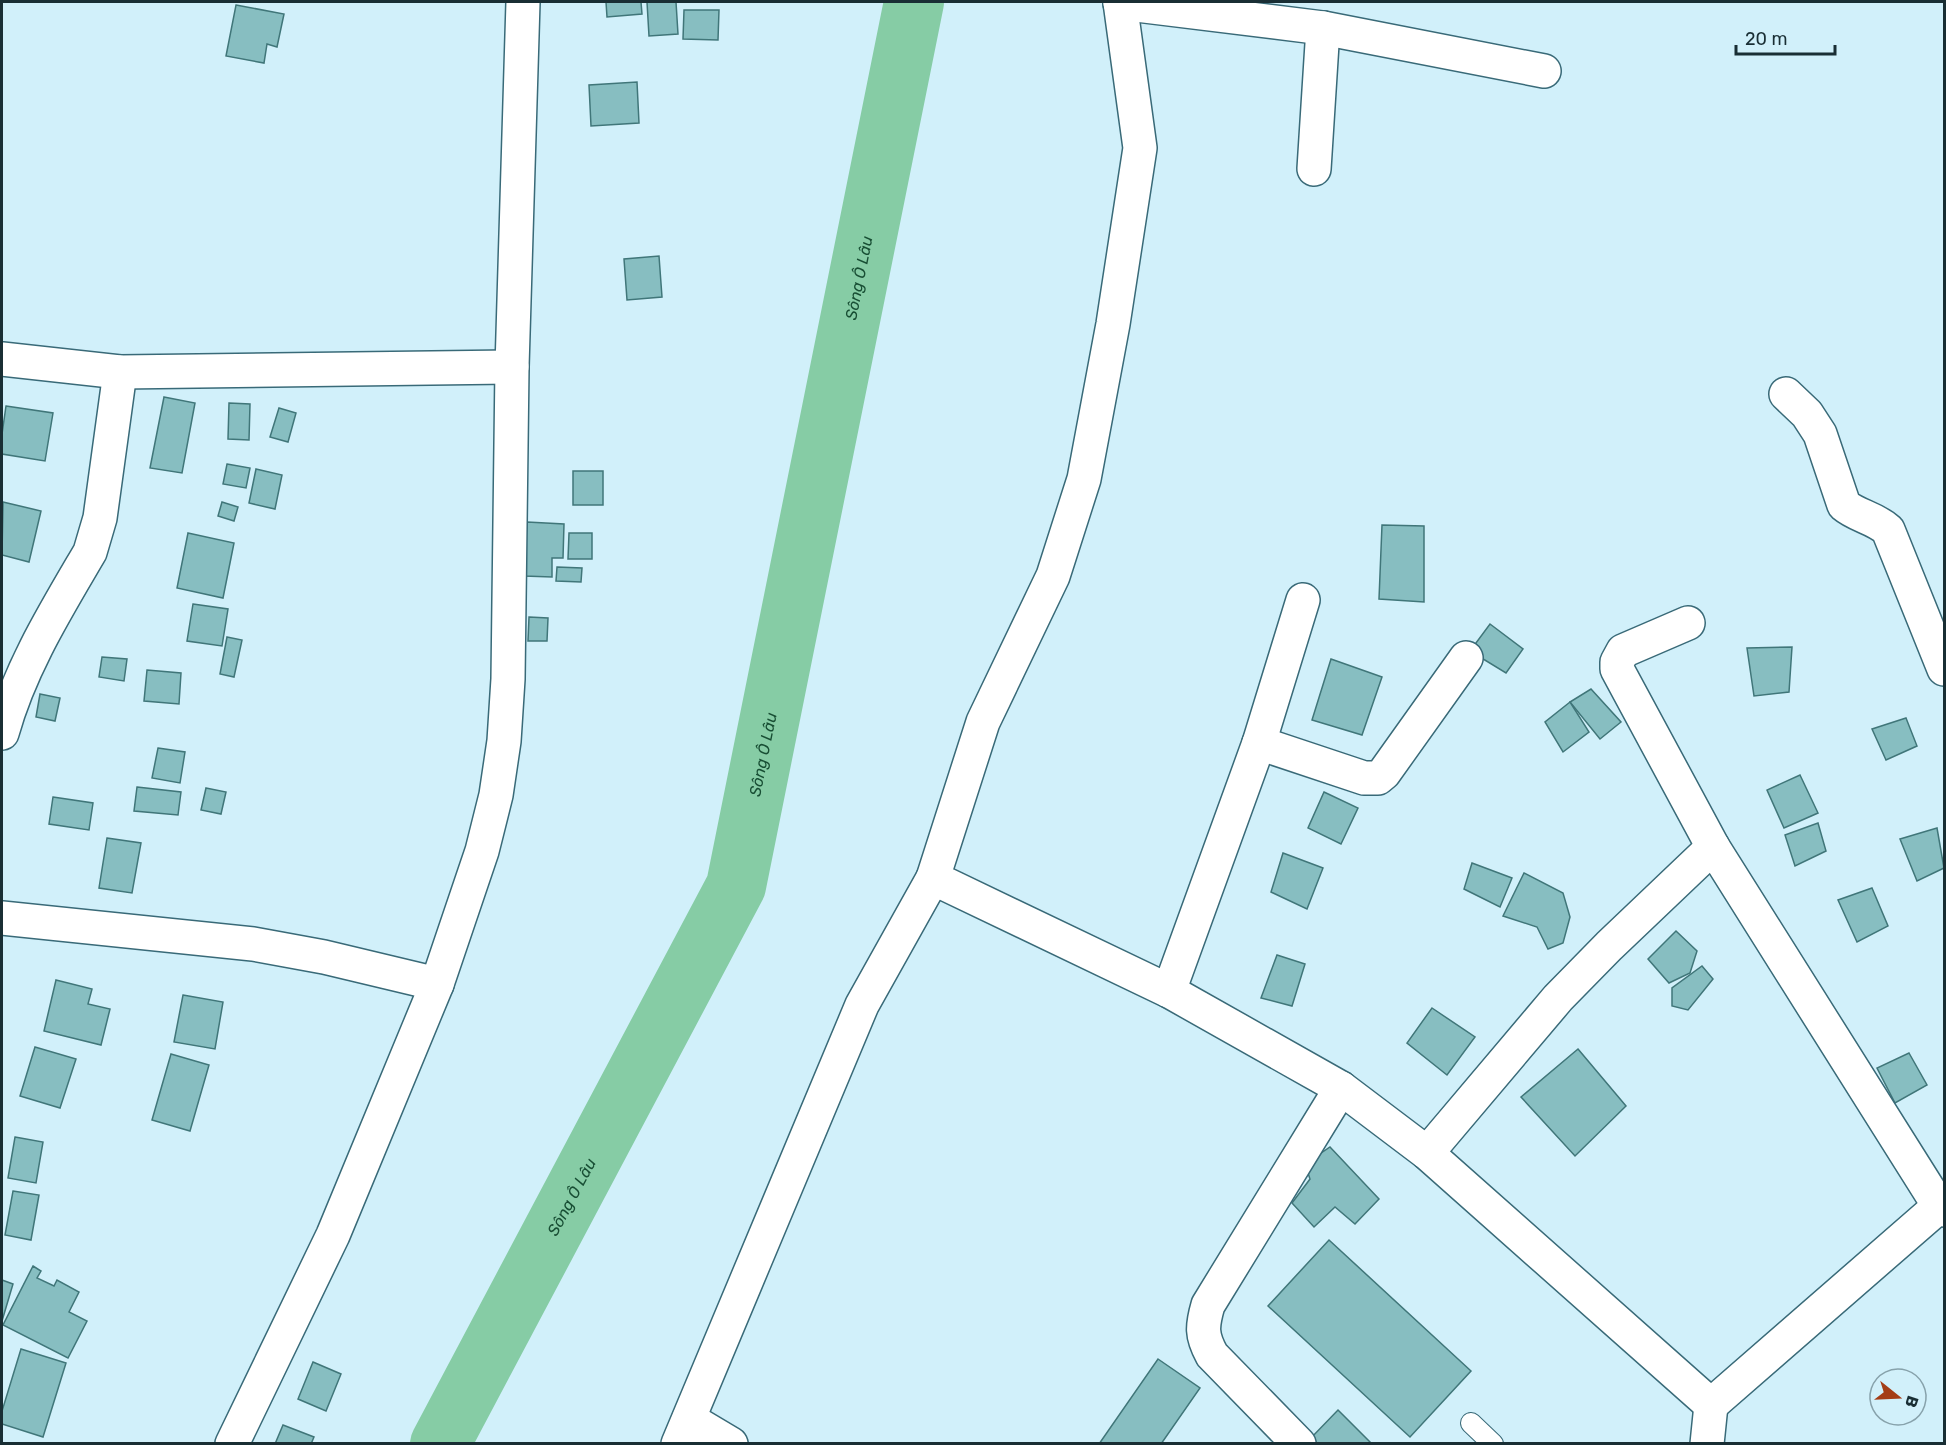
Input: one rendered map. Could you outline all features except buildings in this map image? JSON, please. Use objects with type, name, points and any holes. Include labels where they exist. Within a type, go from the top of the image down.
[{"type":"street","points":[[232,1443],[333,1235],[436,984],[482,851],[496,795],[504,741],[508,679],[512,368],[524,2]]},
{"type":"street","points":[[731,1443],[683,1431],[862,1005],[933,878],[983,722],[1053,576],[1084,479],[1113,324],[1140,148],[1120,2],[1323,28],[1544,71]]},
{"type":"street","points":[[1314,170],[1323,28]]},
{"type":"street","points":[[2,359],[120,372],[512,368]]},
{"type":"street","points":[[2,733],[16,688],[38,642],[90,552],[100,518],[120,372]]},
{"type":"street","points":[[1785,394],[1807,414],[1820,434],[1844,505],[1880,522],[1888,530],[1944,669]]},
{"type":"street","points":[[1169,991],[1259,743],[1304,600]]},
{"type":"street","points":[[1688,623],[1623,651],[1617,662],[1617,669],[1713,847],[1943,1206],[1711,1405],[1707,1443]]},
{"type":"street","points":[[1259,743],[1364,778],[1378,778],[1466,658]]},
{"type":"street","points":[[1427,1153],[1558,998],[1713,847]]},
{"type":"street","points":[[933,878],[1169,991],[1341,1088],[1427,1153],[1711,1405]]},
{"type":"street","points":[[2,918],[253,944],[324,957],[436,984]]},
{"type":"street","points":[[1299,1443],[1212,1355],[1204,1341],[1202,1324],[1208,1305],[1341,1088]]},
{"type":"lane","points":[[1471,1423],[1493,1443]]},
{"type":"waterway","name":"Sông Ô Lâu","points":[[440,1444],[736,886],[914,2]]}]
